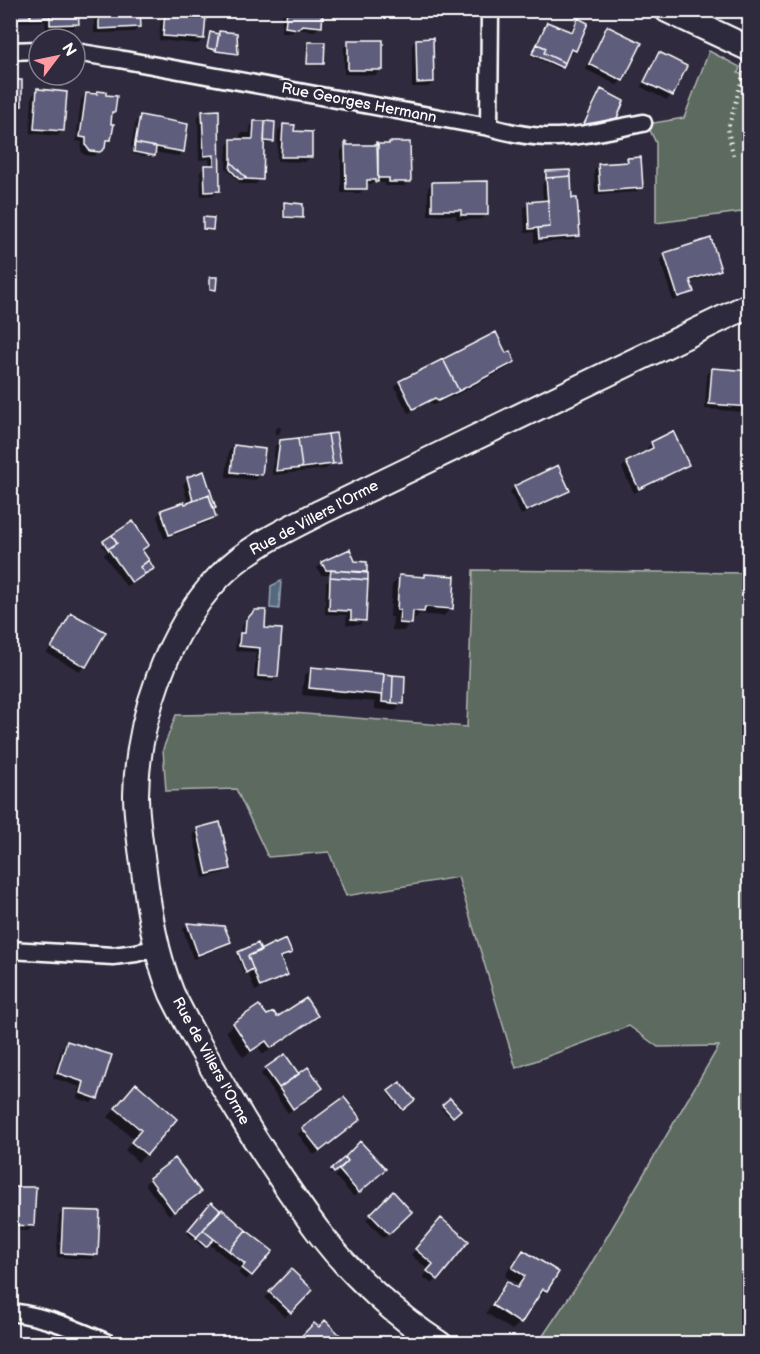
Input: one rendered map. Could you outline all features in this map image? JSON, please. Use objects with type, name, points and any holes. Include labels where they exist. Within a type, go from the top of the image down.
[{"type":"main road","points":[[667,10],[748,56]]},
{"type":"main road","name":"Rue de Villers l'Orme","points":[[434,1342],[359,1277],[322,1237],[289,1191],[235,1107],[172,993],[157,948],[147,896],[136,797],[139,751],[150,704],[178,637],[200,599],[243,555],[268,539],[750,305]]},
{"type":"street","points":[[489,127],[490,10]]},
{"type":"street","points":[[10,51],[27,50]]},
{"type":"street","name":"Rue Georges Hermann","points":[[87,54],[489,127],[518,135],[546,137],[579,135],[643,123]]},
{"type":"street","points":[[10,950],[113,956],[157,948]]},
{"type":"street","points":[[10,1312],[24,1314],[76,1337],[110,1344]]},
{"type":"path","points":[[733,155],[728,129],[748,56]]},
{"type":"green space","points":[[709,51],[740,67],[738,73],[749,78],[749,211],[656,223],[656,143],[647,124],[684,118]]},
{"type":"green space","points":[[473,570],[749,573],[749,1343],[538,1343],[588,1269],[719,1046],[658,1047],[629,1026],[516,1068],[458,877],[346,896],[329,852],[268,857],[236,789],[166,791],[163,749],[176,715],[293,713],[467,727]]},
{"type":"water","points":[[281,581],[279,609],[270,608],[271,586]]},
{"type":"building","points":[[10,10],[30,10],[30,17],[10,18]]},
{"type":"building","points":[[30,10],[50,10],[50,17],[31,18]]},
{"type":"building","points":[[50,10],[78,10],[79,24],[50,25]]},
{"type":"building","points":[[99,10],[140,10],[141,27],[99,29]]},
{"type":"building","points":[[287,10],[323,10],[322,27],[302,25],[298,29],[285,27]]},
{"type":"building","points":[[165,11],[206,14],[204,39],[163,36]]},
{"type":"building","points":[[578,18],[588,23],[576,51],[571,49],[565,63],[544,53],[546,48],[537,44],[547,22],[572,32]]},
{"type":"building","points":[[607,26],[642,43],[623,81],[589,64]]},
{"type":"building","points":[[219,31],[237,33],[238,54],[216,51]]},
{"type":"building","points":[[210,32],[219,34],[216,50],[207,48]]},
{"type":"building","points":[[433,38],[434,82],[417,83],[416,39]]},
{"type":"building","points":[[348,40],[383,40],[383,70],[348,70]]},
{"type":"building","points":[[308,42],[325,42],[324,64],[307,64]]},
{"type":"building","points":[[537,44],[546,48],[544,53],[565,63],[563,68],[532,54]]},
{"type":"building","points":[[659,52],[687,66],[673,96],[644,82]]},
{"type":"building","points":[[10,80],[22,80],[22,106],[10,106]]},
{"type":"building","points":[[37,88],[67,92],[64,131],[34,129]]},
{"type":"building","points":[[601,89],[624,101],[617,118],[583,126]]},
{"type":"building","points":[[97,91],[117,96],[115,112],[112,112],[111,124],[114,124],[111,140],[106,140],[105,148],[100,152],[90,151],[86,146],[86,138],[80,137],[86,93],[97,94]]},
{"type":"building","points":[[219,110],[220,191],[205,192],[204,165],[214,165],[214,155],[204,156],[202,111]]},
{"type":"building","points":[[140,115],[188,124],[184,152],[135,143]]},
{"type":"building","points":[[254,121],[265,121],[263,180],[247,179],[231,162],[231,139],[253,139]]},
{"type":"building","points":[[265,121],[275,122],[274,142],[264,141]]},
{"type":"building","points":[[283,124],[295,125],[294,131],[312,132],[312,157],[281,157]]},
{"type":"building","points":[[345,142],[347,145],[376,145],[377,142],[378,182],[367,180],[367,189],[346,189]]},
{"type":"building","points":[[389,142],[410,142],[411,182],[389,182],[389,178],[378,178],[378,144],[389,144]]},
{"type":"building","points":[[135,143],[156,147],[155,156],[134,152]]},
{"type":"building","points":[[641,157],[643,188],[600,191],[598,164],[628,162],[627,158]]},
{"type":"building","points":[[231,162],[247,179],[239,179],[230,169]]},
{"type":"building","points":[[570,170],[571,176],[546,178],[546,171]]},
{"type":"building","points":[[571,176],[572,198],[577,198],[580,236],[539,239],[538,228],[550,227],[546,178]]},
{"type":"building","points":[[488,181],[488,215],[461,215],[461,210],[432,210],[432,182]]},
{"type":"building","points":[[548,200],[550,227],[529,229],[528,202]]},
{"type":"building","points":[[284,202],[303,204],[303,218],[284,217]]},
{"type":"building","points":[[203,217],[214,218],[213,230],[203,229]]},
{"type":"building","points":[[711,238],[721,270],[690,280],[694,292],[678,297],[664,253]]},
{"type":"building","points":[[210,277],[217,277],[216,290],[210,289]]},
{"type":"building","points":[[496,332],[506,353],[510,351],[515,362],[459,391],[443,359]]},
{"type":"building","points":[[443,359],[459,391],[438,401],[435,398],[413,409],[399,381]]},
{"type":"building","points":[[712,368],[750,371],[750,407],[709,404]]},
{"type":"building","points":[[673,431],[689,465],[639,489],[626,462],[653,448],[651,442]]},
{"type":"building","points":[[336,433],[341,463],[333,464],[328,434]]},
{"type":"building","points":[[328,434],[333,464],[302,468],[298,438]]},
{"type":"building","points":[[298,438],[302,468],[276,471],[280,440]]},
{"type":"building","points":[[234,445],[265,449],[262,475],[231,472]]},
{"type":"building","points":[[558,465],[570,491],[526,511],[514,486]]},
{"type":"building","points":[[204,471],[216,508],[213,509],[209,495],[193,501],[187,477]]},
{"type":"building","points":[[209,495],[216,517],[169,535],[161,510]]},
{"type":"building","points":[[133,521],[149,545],[142,550],[149,560],[140,567],[145,574],[132,583],[108,549],[117,543],[112,535]]},
{"type":"building","points":[[112,535],[117,543],[108,549],[103,541]]},
{"type":"building","points":[[350,549],[355,561],[367,562],[367,572],[326,570],[321,562]]},
{"type":"building","points":[[149,560],[154,569],[145,574],[140,567]]},
{"type":"building","points":[[331,570],[368,573],[368,580],[330,577]]},
{"type":"building","points":[[425,574],[455,576],[453,609],[425,607],[424,612],[413,611],[412,624],[399,623],[400,610],[397,610],[399,575],[425,577]]},
{"type":"building","points":[[330,577],[368,580],[366,621],[351,620],[351,611],[329,610]]},
{"type":"building","points":[[255,610],[266,610],[265,628],[282,629],[278,677],[258,676],[260,648],[239,646],[240,633],[245,633],[246,620]]},
{"type":"building","points":[[71,613],[106,632],[86,667],[51,648]]},
{"type":"building","points":[[311,667],[384,674],[382,695],[309,688]]},
{"type":"building","points":[[384,674],[393,675],[392,703],[382,702]]},
{"type":"building","points":[[393,675],[405,676],[404,704],[392,703]]},
{"type":"building","points":[[220,822],[231,869],[207,874],[197,828]]},
{"type":"building","points":[[187,923],[224,926],[231,942],[198,955]]},
{"type":"building","points":[[286,939],[292,953],[280,957],[288,975],[260,987],[248,956]]},
{"type":"building","points":[[258,943],[261,951],[248,956],[253,969],[246,973],[238,952]]},
{"type":"building","points":[[306,998],[318,1016],[271,1048],[266,1041],[251,1051],[233,1023],[259,1005],[267,1015],[274,1012],[277,1017]]},
{"type":"building","points":[[67,1041],[112,1055],[98,1099],[81,1093],[84,1082],[57,1073]]},
{"type":"building","points":[[285,1054],[299,1074],[279,1088],[265,1068]]},
{"type":"building","points":[[308,1067],[323,1088],[293,1109],[279,1088]]},
{"type":"building","points":[[400,1082],[415,1100],[403,1110],[388,1091]]},
{"type":"building","points":[[136,1083],[177,1119],[147,1155],[131,1142],[141,1130],[115,1108]]},
{"type":"building","points":[[344,1097],[361,1119],[320,1151],[302,1128]]},
{"type":"building","points":[[450,1098],[461,1110],[453,1117],[442,1105]]},
{"type":"building","points":[[360,1141],[386,1169],[359,1193],[339,1170],[348,1161],[345,1157]]},
{"type":"building","points":[[345,1157],[348,1161],[334,1173],[331,1169]]},
{"type":"building","points":[[175,1158],[201,1192],[174,1212],[149,1178]]},
{"type":"building","points":[[10,1187],[36,1187],[34,1226],[10,1225]]},
{"type":"building","points":[[393,1191],[412,1212],[389,1234],[370,1214]]},
{"type":"building","points":[[211,1202],[220,1210],[197,1237],[188,1230]]},
{"type":"building","points":[[222,1209],[246,1230],[229,1251],[203,1230]]},
{"type":"building","points":[[63,1210],[100,1211],[98,1255],[61,1253]]},
{"type":"building","points":[[441,1218],[469,1241],[438,1280],[427,1271],[433,1264],[415,1249]]},
{"type":"building","points":[[203,1230],[214,1239],[206,1247],[196,1238]]},
{"type":"building","points":[[246,1230],[273,1251],[252,1276],[242,1268],[245,1264],[229,1251]]},
{"type":"building","points":[[523,1250],[559,1272],[547,1291],[543,1289],[521,1324],[492,1305],[507,1281],[517,1288],[525,1276],[512,1268]]},
{"type":"building","points":[[291,1269],[313,1290],[291,1313],[269,1292]]},
{"type":"building","points":[[325,1320],[341,1336],[333,1344],[294,1344],[314,1323],[319,1327]]}]
